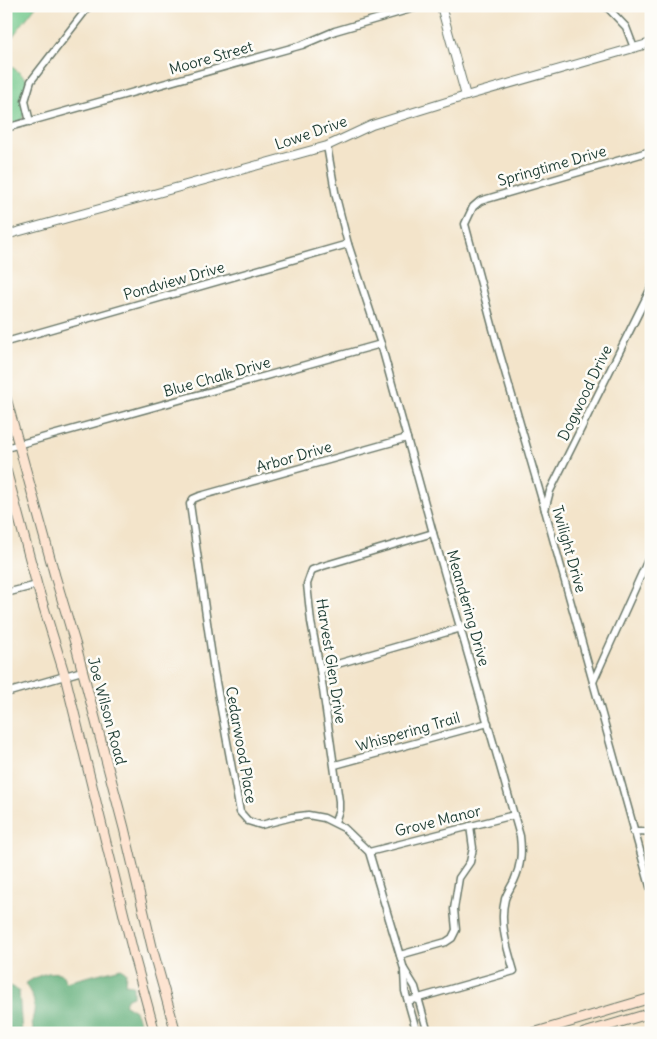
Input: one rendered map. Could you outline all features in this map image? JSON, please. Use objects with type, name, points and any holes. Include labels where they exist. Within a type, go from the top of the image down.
[{"type":"main road","name":"Joe Wilson Road","points":[[6,398],[82,671],[124,828],[153,951],[176,1033]]},
{"type":"main road","name":"Joe Wilson Road","points":[[6,470],[37,585],[66,676],[134,956],[155,1033]]},
{"type":"main road","points":[[533,1033],[651,998]]},
{"type":"main road","points":[[584,1033],[648,1014]]},
{"type":"street","points":[[30,122],[25,101],[31,81],[89,6]]},
{"type":"street","name":"Moore Street","points":[[6,128],[302,45],[334,31],[421,6]]},
{"type":"street","points":[[441,6],[466,96]]},
{"type":"street","points":[[606,6],[626,27],[634,48]]},
{"type":"street","name":"Lowe Drive","points":[[6,235],[327,146],[372,126],[466,96],[651,44]]},
{"type":"street","name":"Meandering Drive","points":[[327,146],[336,197],[348,244],[381,344],[514,814],[522,850],[521,863],[505,899],[503,917],[504,935],[514,971],[408,1001]]},
{"type":"street","name":"Springtime Drive","points":[[468,216],[473,207],[480,201],[494,196],[651,151]]},
{"type":"street","name":"Twilight Drive","points":[[468,216],[465,224],[651,890]]},
{"type":"street","name":"Pondview Drive","points":[[6,342],[348,244]]},
{"type":"street","name":"Dogwood Drive","points":[[545,510],[550,491],[648,302],[651,288]]},
{"type":"street","name":"Blue Chalk Drive","points":[[6,448],[381,344]]},
{"type":"street","name":"Arbor Drive","points":[[190,504],[193,499],[200,496],[407,438]]},
{"type":"street","name":"Cedarwood Place","points":[[190,504],[214,671],[240,812],[248,821],[261,825],[308,815],[324,818],[335,822],[355,837],[369,852],[404,969],[405,991],[417,1033]]},
{"type":"street","name":"Harvest Glen Drive","points":[[335,822],[339,810],[339,801],[335,765],[320,669],[310,622],[307,584],[312,570],[433,533]]},
{"type":"street","points":[[593,682],[651,553]]},
{"type":"street","points":[[6,593],[37,585]]},
{"type":"street","points":[[320,669],[461,628]]},
{"type":"street","points":[[6,693],[82,671]]},
{"type":"street","name":"Whispering Trail","points":[[335,765],[488,723]]},
{"type":"street","name":"Grove Manor","points":[[369,852],[514,814]]},
{"type":"street","points":[[400,955],[446,942],[452,938],[456,930],[454,909],[460,878],[470,862],[473,848],[470,826]]},
{"type":"street","points":[[634,832],[651,832]]},
{"type":"street","name":"Cedarwood Place","points":[[404,969],[415,988],[428,1033]]},
{"type":"green space","points":[[6,6],[36,6],[6,45]]},
{"type":"green space","points":[[6,62],[28,80],[23,117],[21,121],[6,125]]},
{"type":"green space","points":[[121,968],[126,972],[125,984],[133,985],[133,996],[128,998],[124,1004],[135,1011],[145,1033],[34,1033],[32,1020],[34,1003],[32,995],[25,984],[38,976],[53,972],[62,974],[66,982]]},
{"type":"green space","points":[[10,986],[19,991],[22,1033],[6,1033],[6,987]]}]
